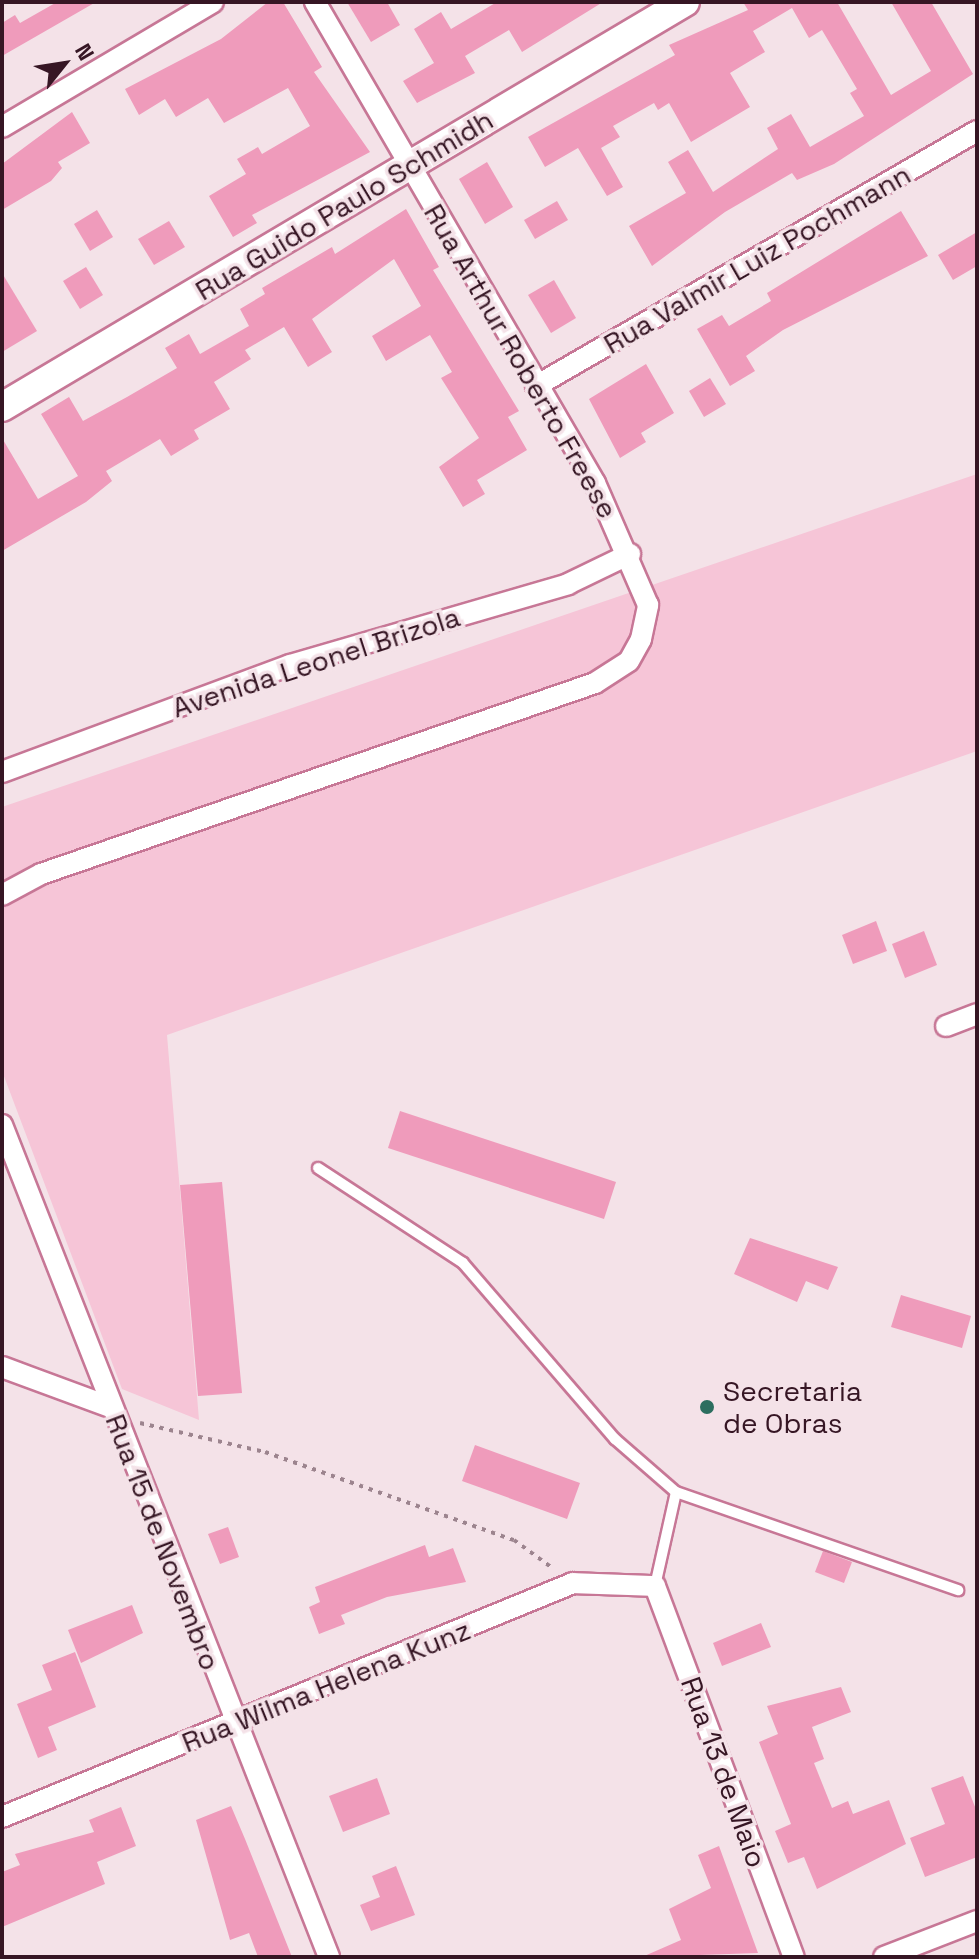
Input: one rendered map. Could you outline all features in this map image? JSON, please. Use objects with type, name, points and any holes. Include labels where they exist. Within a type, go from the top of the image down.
[{"type":"street","points":[[2,127],[213,2]]},
{"type":"street","name":"Rua Arthur Roberto Freese","points":[[2,895],[41,874],[595,683],[629,661],[641,639],[648,605],[630,554],[315,2]]},
{"type":"street","name":"Rua Guido Paulo Schmidh","points":[[2,407],[685,2]]},
{"type":"street","name":"Rua Valmir Luiz Pochmann","points":[[536,386],[977,131]]},
{"type":"street","name":"Avenida Leonel Brizola","points":[[2,772],[290,665],[568,584],[630,554]]},
{"type":"street","points":[[946,1026],[977,1014]]},
{"type":"street","name":"Rua 15 de Novembro","points":[[2,1125],[6,1154],[329,1957]]},
{"type":"street","points":[[2,1367],[110,1407]]},
{"type":"street","name":"Rua Wilma Helena Kunz","points":[[2,1817],[235,1725],[573,1583],[655,1586]]},
{"type":"street","name":"Rua 13 de Maio","points":[[655,1586],[794,1957]]},
{"type":"street","points":[[884,1957],[977,1921]]},
{"type":"lane","points":[[318,1168],[463,1263],[615,1439],[676,1492],[958,1590]]},
{"type":"lane","points":[[655,1586],[676,1492]]},
{"type":"path","points":[[121,1434],[142,1422],[265,1452],[514,1540],[573,1583]]},
{"type":"shaded area","points":[[977,474],[977,751],[167,1035],[199,1420],[122,1389],[2,1071],[2,807]]},
{"type":"building","points":[[57,2],[96,2],[2,56],[2,23],[15,15],[20,23]]},
{"type":"building","points":[[268,2],[283,2],[322,67],[314,72],[370,152],[252,215],[257,223],[233,237],[209,196],[246,174],[237,159],[258,147],[262,154],[310,126],[288,88],[224,123],[208,98],[176,117],[165,99],[139,115],[125,89],[221,39]]},
{"type":"building","points":[[347,2],[387,2],[400,25],[371,42]]},
{"type":"building","points":[[497,2],[603,2],[522,52],[509,30],[465,56],[475,73],[417,103],[403,81],[434,63],[414,29],[441,12],[451,29]]},
{"type":"building","points":[[743,2],[837,2],[891,95],[931,71],[891,2],[931,2],[973,74],[834,164],[797,180],[792,173],[725,212],[652,266],[629,226],[686,193],[668,162],[688,150],[713,192],[778,149],[767,128],[791,114],[810,147],[864,116],[850,93],[857,89],[822,30],[809,38],[792,8],[753,31],[765,52],[730,73],[750,107],[691,142],[669,103],[658,110],[654,103],[613,126],[620,137],[601,148],[623,187],[607,196],[578,148],[545,167],[528,137],[675,55],[669,45],[748,10]]},
{"type":"building","points":[[72,112],[90,143],[58,162],[62,168],[51,181],[2,210],[2,164]]},
{"type":"building","points":[[487,162],[513,207],[485,224],[459,179]]},
{"type":"building","points":[[557,201],[568,220],[535,239],[524,220]]},
{"type":"building","points":[[406,209],[439,267],[433,270],[519,411],[508,417],[527,450],[477,480],[485,494],[463,507],[439,467],[479,438],[441,378],[452,372],[430,335],[386,361],[372,336],[421,306],[394,259],[312,319],[332,352],[308,367],[284,327],[245,350],[251,359],[214,382],[230,409],[194,430],[199,439],[171,456],[160,439],[106,471],[112,481],[86,502],[2,551],[2,438],[38,499],[78,476],[41,414],[69,397],[83,421],[127,397],[177,368],[165,348],[189,334],[200,354],[249,326],[240,309],[265,294],[262,288],[332,247],[335,254]]},
{"type":"building","points":[[97,210],[113,237],[90,251],[74,224]]},
{"type":"building","points":[[901,211],[928,256],[783,330],[746,356],[755,371],[730,386],[697,329],[722,315],[729,326],[771,301],[767,293]]},
{"type":"building","points":[[169,221],[185,247],[154,265],[138,239]]},
{"type":"building","points":[[977,232],[977,266],[953,280],[938,255]]},
{"type":"building","points":[[86,267],[103,295],[80,309],[63,281]]},
{"type":"building","points":[[2,273],[37,331],[2,352]]},
{"type":"building","points":[[554,280],[576,318],[551,333],[528,295]]},
{"type":"building","points":[[646,364],[674,413],[641,433],[646,442],[620,458],[589,399]]},
{"type":"building","points":[[710,378],[726,404],[704,417],[689,391]]},
{"type":"building","points":[[876,921],[887,951],[853,964],[842,935]]},
{"type":"building","points":[[924,931],[937,965],[905,978],[892,944]]},
{"type":"building","points":[[400,1111],[616,1182],[604,1219],[388,1148]]},
{"type":"building","points":[[222,1182],[242,1393],[198,1396],[180,1185]]},
{"type":"building","points":[[750,1238],[838,1267],[828,1290],[806,1281],[797,1302],[734,1274]]},
{"type":"building","points":[[901,1295],[971,1316],[962,1348],[891,1327]]},
{"type":"building","points":[[475,1445],[580,1483],[567,1519],[462,1481]]},
{"type":"building","points":[[228,1527],[239,1557],[220,1564],[208,1534]]},
{"type":"building","points":[[425,1545],[429,1557],[453,1548],[466,1582],[387,1597],[341,1615],[345,1624],[319,1634],[309,1607],[320,1602],[315,1587]]},
{"type":"building","points":[[823,1551],[852,1562],[844,1583],[815,1572]]},
{"type":"building","points":[[132,1605],[143,1633],[81,1663],[68,1630]]},
{"type":"building","points":[[761,1623],[771,1647],[722,1666],[713,1643]]},
{"type":"building","points":[[75,1652],[96,1707],[48,1727],[57,1750],[38,1758],[17,1704],[52,1690],[42,1665]]},
{"type":"building","points":[[841,1687],[851,1712],[812,1727],[824,1759],[814,1763],[832,1808],[848,1801],[853,1814],[889,1800],[906,1844],[817,1889],[804,1857],[788,1863],[775,1831],[791,1824],[759,1742],[778,1734],[767,1706]]},
{"type":"building","points":[[963,1776],[977,1812],[977,1857],[925,1877],[910,1838],[945,1824],[931,1788]]},
{"type":"building","points":[[377,1778],[390,1814],[343,1832],[329,1796]]},
{"type":"building","points":[[231,1806],[292,1957],[258,1957],[249,1933],[230,1940],[196,1820]]},
{"type":"building","points":[[121,1807],[136,1846],[97,1862],[105,1884],[2,1927],[2,1872],[20,1865],[15,1854],[94,1832],[89,1820]]},
{"type":"building","points":[[719,1846],[758,1953],[642,1957],[681,1940],[669,1909],[711,1888],[698,1855]]},
{"type":"building","points":[[396,1866],[415,1915],[371,1931],[360,1905],[380,1897],[372,1876]]},
{"type":"place","name":"Secretaria de Obras","points":[[707,1407]]}]
